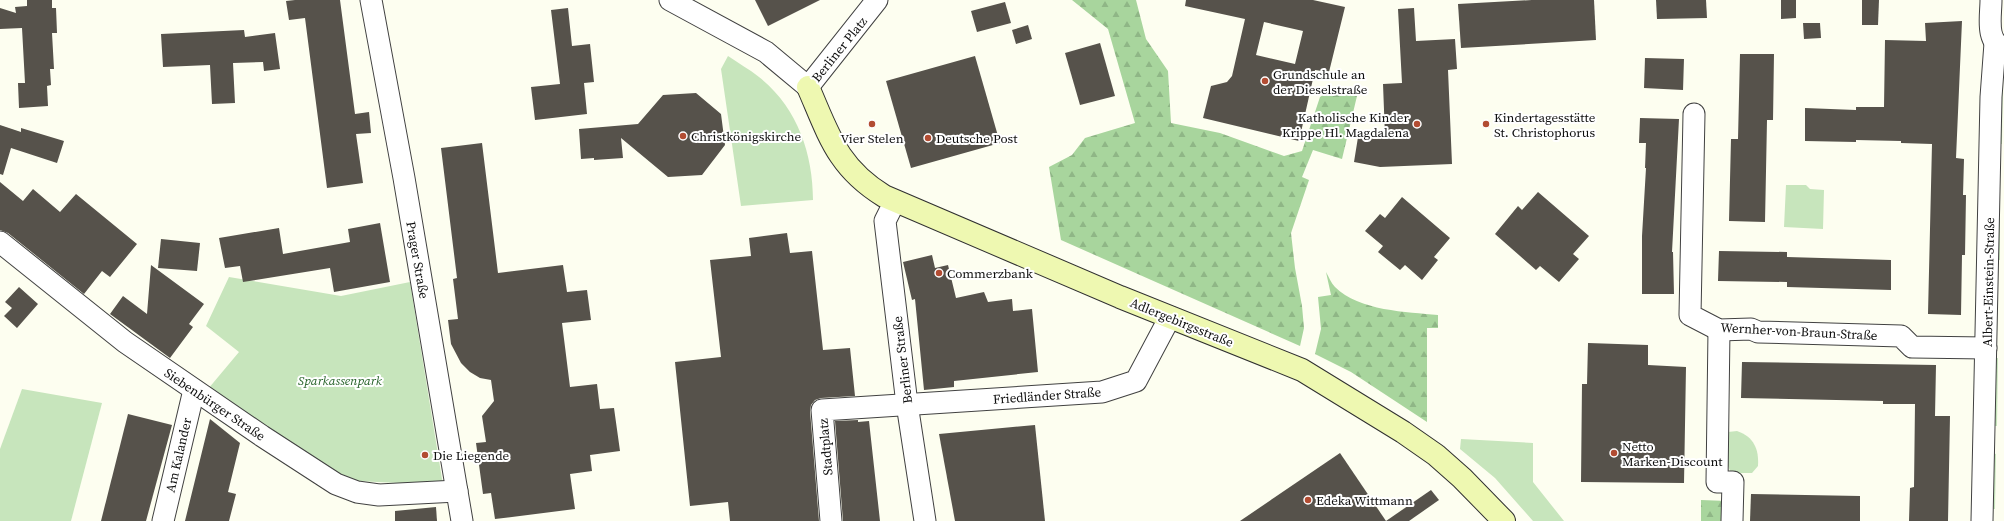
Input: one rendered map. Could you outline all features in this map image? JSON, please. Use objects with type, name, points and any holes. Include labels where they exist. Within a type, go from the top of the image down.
[{"type":"street","name":"Prager Straße","points":[[371,0],[404,178],[462,521]]},
{"type":"street","name":"Berliner Platz","points":[[670,0],[698,6],[766,52],[808,86],[840,156]]},
{"type":"street","points":[[1991,0],[1990,31],[1999,46]]},
{"type":"street","name":"Berliner Platz","points":[[808,86],[873,6]]},
{"type":"street","name":"Albert-Einstein-Straße","points":[[1982,521],[1992,337],[1991,97],[1993,48],[1999,46]]},
{"type":"street","name":"Wernher-von-Braun-Straße","points":[[1694,114],[1690,315],[1719,330],[1901,336],[1912,346],[1992,337]]},
{"type":"street","name":"Adlergebirgsstraße","points":[[840,156],[851,171],[884,196],[1170,317],[1302,370],[1358,404],[1436,455],[1462,478],[1504,521]]},
{"type":"street","name":"Berliner Straße","points":[[895,201],[885,221],[907,404],[925,521]]},
{"type":"street","name":"Siebenbürger Straße","points":[[0,242],[125,342],[306,466],[336,484],[357,492],[379,495],[457,491]]},
{"type":"street","name":"Friedländer Straße","points":[[907,404],[1102,392],[1136,381],[1170,317]]},
{"type":"street","points":[[1719,330],[1717,482],[1733,482],[1732,521]]},
{"type":"street","name":"Am Kalander","points":[[163,521],[194,390]]},
{"type":"street","name":"Stadtplatz","points":[[831,521],[822,410],[907,404]]},
{"type":"green space","points":[[1072,0],[1136,0],[1146,39],[1168,71],[1171,123],[1220,133],[1284,156],[1302,151],[1320,97],[1331,90],[1357,96],[1342,159],[1313,150],[1302,177],[1309,180],[1291,233],[1304,328],[1300,346],[1061,240],[1049,167],[1072,155],[1085,138],[1135,123],[1108,29]]},
{"type":"green space","points":[[728,56],[759,77],[772,89],[793,117],[806,148],[810,165],[813,200],[741,206],[721,69]]},
{"type":"green space","points":[[2000,69],[2003,69],[2002,144],[1999,144]]},
{"type":"green space","points":[[1786,185],[1806,185],[1810,189],[1824,190],[1823,229],[1784,227]]},
{"type":"green space","points":[[1998,218],[2000,218],[2000,260],[1997,260]]},
{"type":"green space","points":[[1326,272],[1335,287],[1345,295],[1370,306],[1398,311],[1438,315],[1438,328],[1427,328],[1427,422],[1351,372],[1315,354],[1321,329],[1318,297],[1331,295]]},
{"type":"green space","name":"Sparkassenpark","points":[[229,277],[341,296],[410,282],[443,485],[356,481],[307,458],[208,389],[239,352],[206,326]]},
{"type":"green space","points":[[1995,358],[1998,358],[1997,426],[1994,426]]},
{"type":"green space","points":[[22,389],[102,403],[71,521],[0,521],[0,449]]},
{"type":"green space","points":[[1737,431],[1751,440],[1758,454],[1758,466],[1752,473],[1731,473],[1728,466],[1728,432]]},
{"type":"green space","points":[[1461,439],[1533,443],[1533,482],[1564,521],[1533,521],[1495,478],[1460,449]]},
{"type":"green space","points":[[1993,453],[1996,454],[1995,509],[1992,509]]},
{"type":"green space","points":[[1701,500],[1727,501],[1727,521],[1701,521]]},
{"type":"building","points":[[27,0],[52,0],[52,8],[56,8],[57,33],[52,33],[54,69],[50,69],[51,85],[47,86],[48,106],[19,108],[18,83],[25,83],[22,28],[0,29],[0,8],[16,13],[15,7],[27,6]]},
{"type":"building","points":[[340,0],[355,114],[369,112],[371,133],[356,134],[363,183],[327,188],[305,18],[289,20],[286,1]]},
{"type":"building","points":[[755,0],[820,0],[768,26]]},
{"type":"building","points":[[1186,0],[1313,0],[1345,7],[1329,72],[1315,70],[1299,141],[1203,118],[1211,86],[1227,82],[1232,76],[1245,19],[1185,6]],"holes":[[[1264,22],[1303,31],[1295,64],[1256,55]]]},
{"type":"building","points":[[1532,0],[1594,0],[1596,40],[1461,48],[1458,4]]},
{"type":"building","points":[[1656,0],[1706,0],[1707,18],[1657,19]]},
{"type":"building","points":[[1781,0],[1796,0],[1796,18],[1781,19]]},
{"type":"building","points":[[1862,0],[1879,0],[1878,25],[1862,25]]},
{"type":"building","points":[[1005,2],[1011,23],[977,32],[971,11]]},
{"type":"building","points":[[568,8],[572,46],[590,44],[594,82],[584,83],[587,114],[535,120],[531,87],[560,84],[551,10]]},
{"type":"building","points":[[1414,8],[1416,41],[1455,39],[1457,69],[1448,70],[1452,164],[1380,167],[1354,162],[1359,131],[1385,136],[1383,84],[1402,83],[1398,9]]},
{"type":"building","points":[[1962,21],[1956,158],[1964,159],[1963,195],[1966,195],[1965,255],[1962,255],[1961,315],[1928,314],[1932,144],[1901,143],[1901,141],[1805,141],[1805,108],[1856,110],[1856,107],[1884,107],[1885,40],[1926,41],[1925,23]]},
{"type":"building","points":[[1803,23],[1820,23],[1821,38],[1804,39]]},
{"type":"building","points":[[1028,25],[1032,39],[1016,44],[1012,30]]},
{"type":"building","points":[[244,30],[245,37],[275,33],[280,69],[264,71],[263,62],[233,63],[235,103],[212,104],[210,65],[163,67],[161,34]]},
{"type":"building","points":[[1100,43],[1115,96],[1080,105],[1065,53]]},
{"type":"building","points":[[1740,54],[1774,54],[1773,120],[1767,120],[1765,222],[1729,221],[1731,139],[1738,139]]},
{"type":"building","points":[[975,56],[1000,143],[911,168],[886,81]]},
{"type":"building","points":[[1645,58],[1684,59],[1683,90],[1644,88]]},
{"type":"building","name":"Christkönigskirche","points":[[696,93],[721,114],[725,145],[702,175],[668,177],[621,138],[623,158],[594,160],[594,158],[581,159],[579,129],[638,124],[663,95]]},
{"type":"building","points":[[1640,118],[1679,119],[1672,252],[1674,294],[1642,294],[1642,236],[1646,143],[1639,143]]},
{"type":"building","points":[[0,125],[21,132],[21,128],[64,141],[57,163],[11,148],[3,175],[0,174]]},
{"type":"building","points":[[482,143],[498,273],[563,265],[567,292],[587,290],[591,320],[562,323],[570,387],[597,384],[600,409],[614,408],[620,451],[590,455],[592,471],[570,474],[575,509],[495,519],[491,493],[483,494],[476,443],[486,442],[482,416],[494,401],[491,380],[480,378],[470,372],[461,363],[451,344],[448,320],[458,319],[453,279],[457,278],[441,148]]},
{"type":"building","points":[[0,182],[23,201],[33,189],[60,212],[76,194],[137,244],[110,277],[102,271],[84,294],[8,233],[0,230]]},
{"type":"building","points":[[1538,192],[1589,236],[1573,254],[1579,259],[1559,282],[1540,266],[1536,270],[1495,234],[1518,206],[1522,210]]},
{"type":"building","points":[[1402,197],[1450,238],[1434,257],[1438,260],[1422,280],[1405,265],[1400,270],[1378,252],[1383,246],[1365,231],[1380,214],[1385,218]]},
{"type":"building","points":[[380,223],[390,282],[334,292],[330,268],[243,282],[240,266],[225,268],[219,238],[279,228],[283,254],[350,242],[348,229]]},
{"type":"building","points":[[787,233],[790,253],[812,251],[823,350],[850,348],[855,396],[821,398],[815,400],[811,405],[810,411],[819,521],[730,521],[728,502],[690,506],[675,362],[721,357],[710,260],[751,256],[749,238]]},
{"type":"building","points":[[161,239],[200,243],[197,271],[158,268]]},
{"type":"building","points":[[1719,251],[1787,252],[1787,257],[1891,260],[1891,290],[1787,287],[1787,282],[1718,281]]},
{"type":"building","points":[[932,255],[935,268],[948,265],[956,298],[984,292],[988,302],[1012,299],[1013,311],[1032,309],[1038,372],[954,381],[954,387],[924,390],[915,299],[912,300],[903,262]]},
{"type":"building","points":[[151,265],[204,304],[189,324],[193,327],[170,358],[110,314],[123,296],[147,314]]},
{"type":"building","points":[[19,287],[38,304],[17,328],[4,316],[12,308],[5,302]]},
{"type":"building","points":[[1588,343],[1648,345],[1648,365],[1686,367],[1684,483],[1581,482],[1582,384],[1587,384]]},
{"type":"building","points":[[1742,362],[1936,365],[1935,416],[1950,416],[1948,521],[1909,521],[1910,488],[1914,487],[1915,404],[1883,404],[1883,401],[1741,398]]},
{"type":"building","points":[[128,414],[172,425],[146,521],[101,521]]},
{"type":"building","points":[[210,419],[240,443],[228,492],[236,494],[229,521],[185,521]]},
{"type":"building","points":[[858,420],[858,422],[869,421],[880,521],[843,521],[835,421]]},
{"type":"building","points":[[1035,425],[1045,521],[955,521],[939,434]]},
{"type":"building","points":[[1340,453],[1386,521],[1240,521]]},
{"type":"building","points":[[1431,490],[1439,500],[1409,521],[1386,521]]},
{"type":"building","points":[[1751,494],[1860,496],[1860,521],[1750,521]]},
{"type":"building","points":[[436,507],[437,521],[395,521],[395,511]]},
{"type":"place","name":"Grundschule an der Dieselstraße","points":[[1265,81]]},
{"type":"place","name":"Vier Stelen","points":[[872,124]]},
{"type":"place","name":"Katholische Kinder Krippe Hl. Magdalena","points":[[1417,124]]},
{"type":"place","name":"Kindertagesstätte St. Christophorus","points":[[1486,124]]},
{"type":"place","name":"Christkönigskirche","points":[[683,136]]},
{"type":"place","name":"Deutsche Post","points":[[928,138]]},
{"type":"place","name":"Commerzbank","points":[[939,273]]},
{"type":"place","name":"Netto Marken-Discount","points":[[1614,453]]},
{"type":"place","name":"Die Liegende","points":[[425,455]]},
{"type":"place","name":"Edeka Wittmann","points":[[1308,500]]}]
